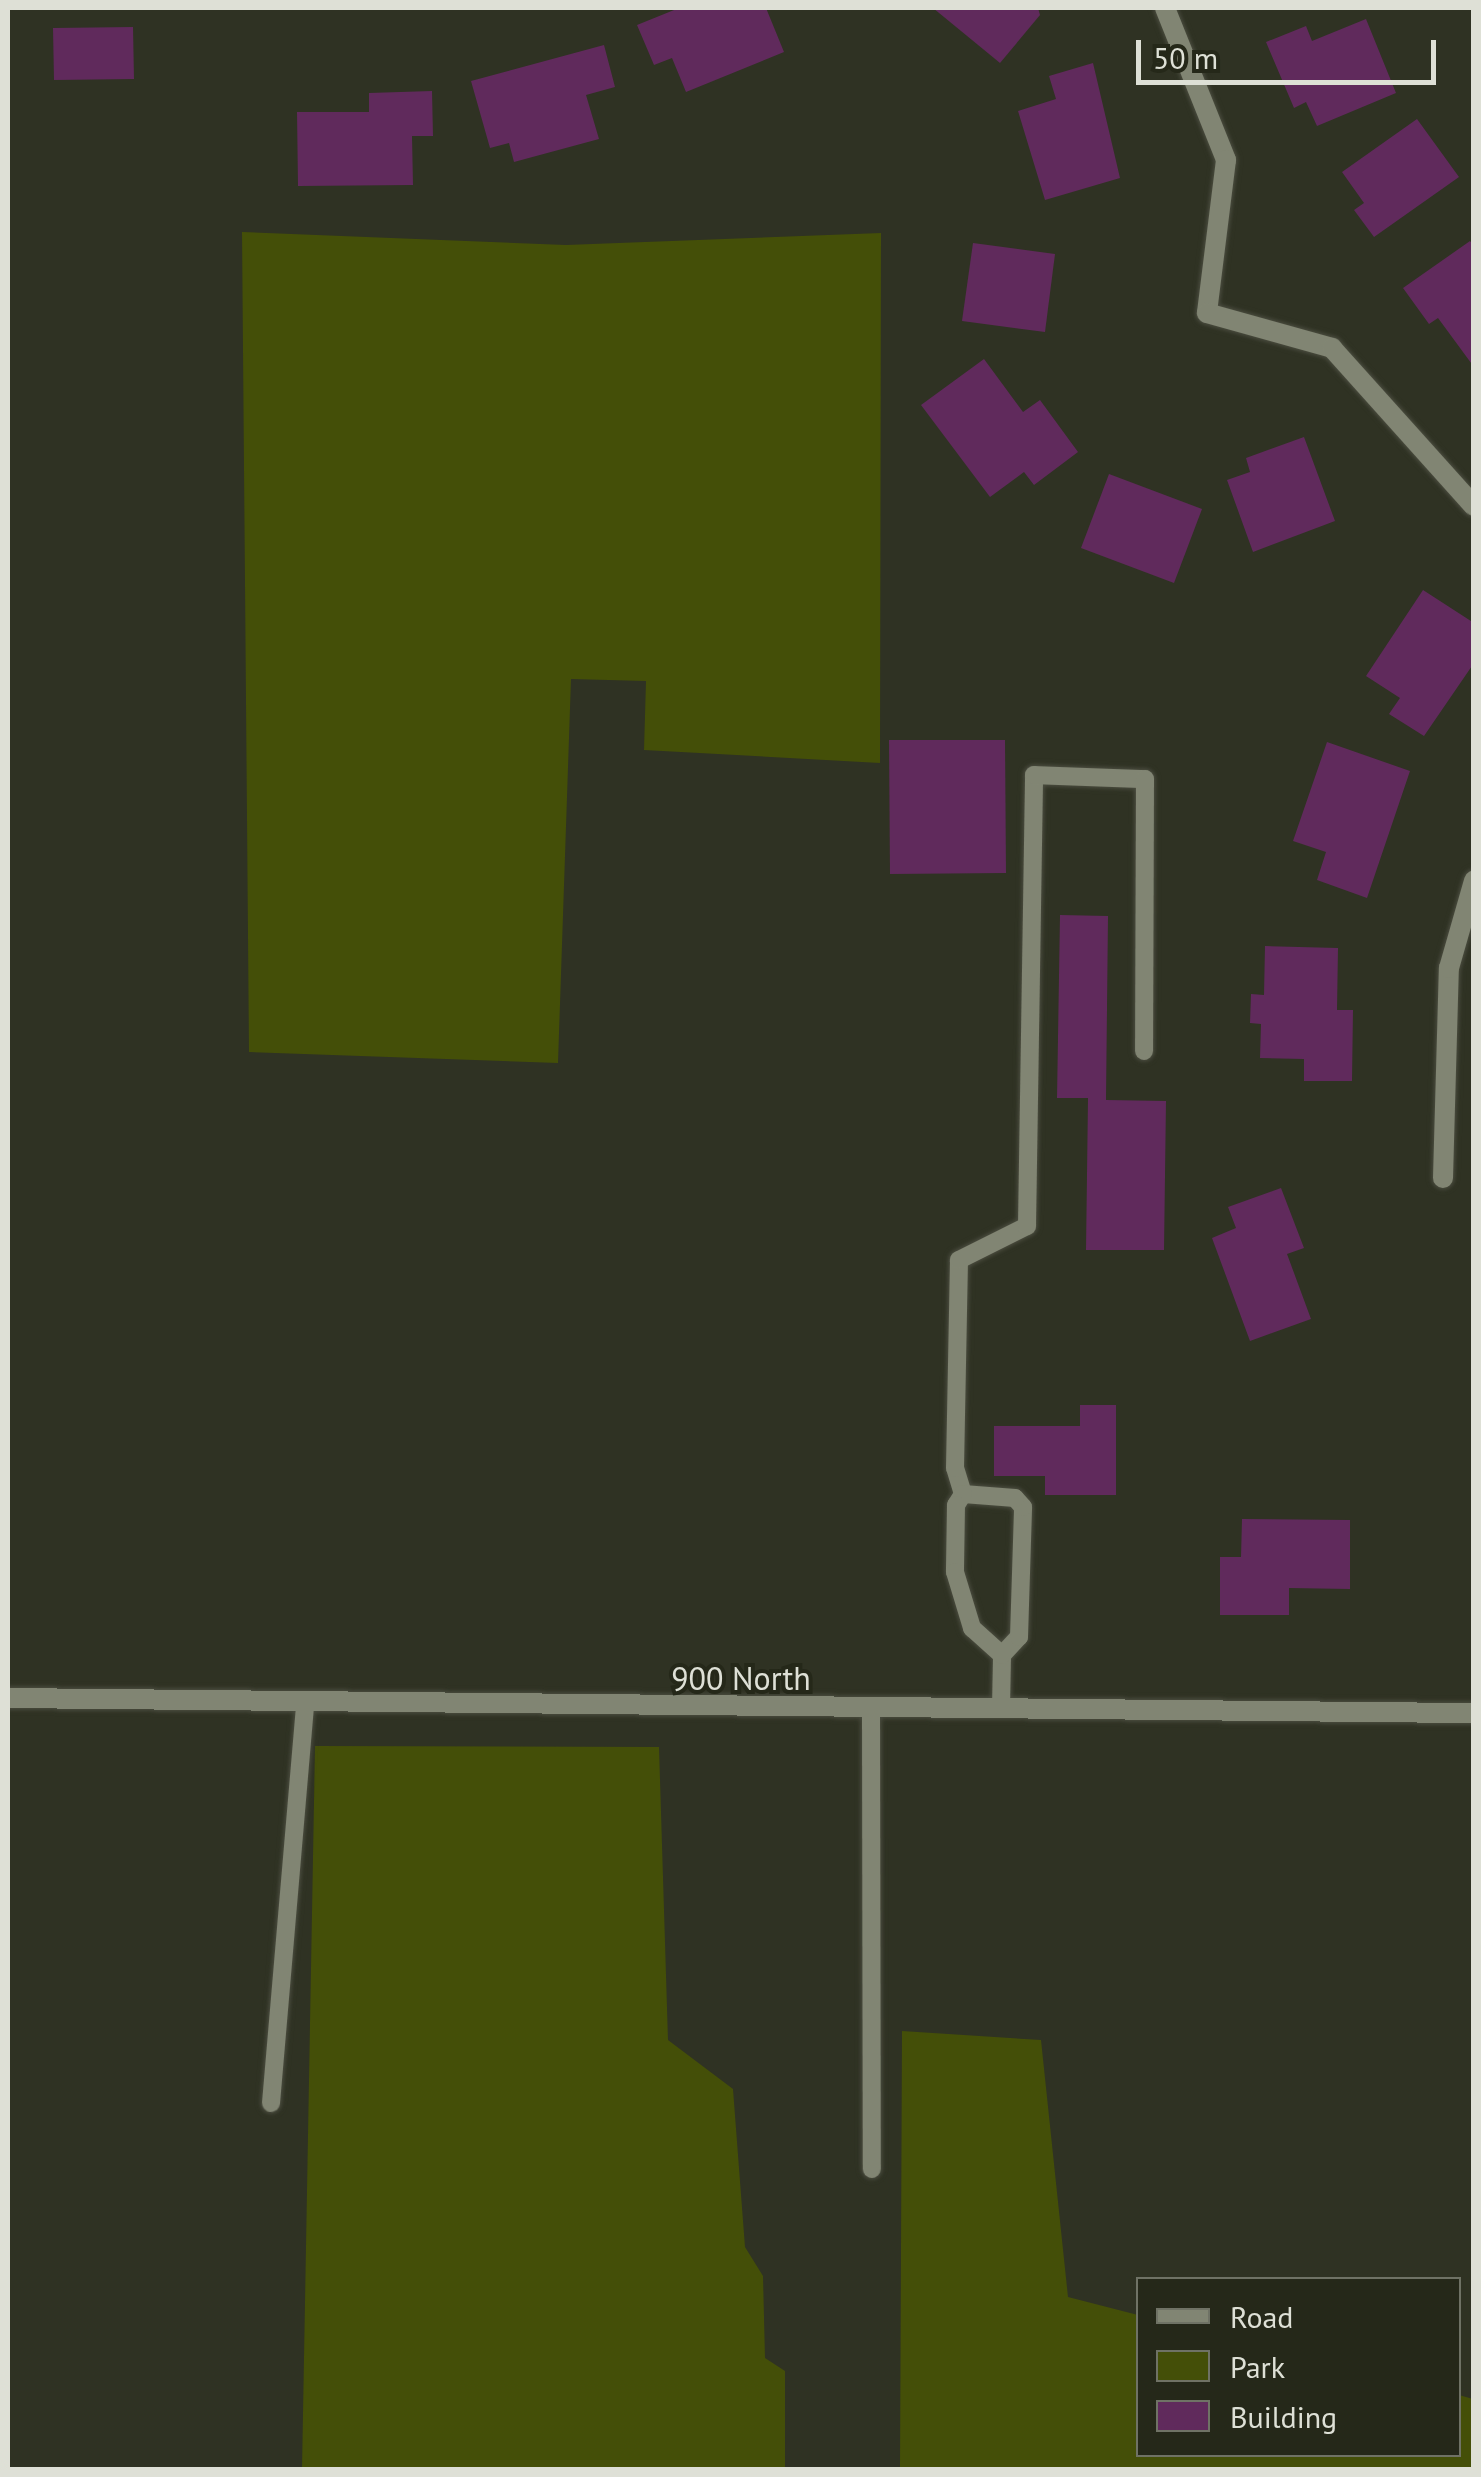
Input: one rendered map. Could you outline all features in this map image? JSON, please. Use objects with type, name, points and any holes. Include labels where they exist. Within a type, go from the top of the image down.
[{"type":"street","points":[[1165,8],[1226,160],[1207,313],[1332,348],[1474,506]]},
{"type":"street","points":[[1443,1178],[1450,968],[1474,881]]},
{"type":"street","name":"900 North","points":[[8,1698],[305,1705],[1474,1713]]},
{"type":"lane","points":[[1002,1655],[972,1628],[955,1572],[956,1505],[963,1494],[955,1468],[960,1260],[1027,1226],[1034,775],[1145,779],[1144,1050]]},
{"type":"lane","points":[[963,1494],[999,1494],[1023,1507],[1019,1637],[1002,1655],[1001,1709]]},
{"type":"lane","points":[[271,2103],[305,1705]]},
{"type":"lane","points":[[871,1709],[872,2170]]},
{"type":"green space","points":[[242,232],[566,245],[881,233],[880,763],[644,750],[646,681],[571,679],[558,1063],[249,1052]]},
{"type":"green space","points":[[315,1746],[659,1747],[668,2040],[733,2089],[745,2247],[763,2276],[765,2358],[785,2371],[785,2469],[302,2469]]},
{"type":"green space","points":[[902,2031],[1041,2040],[1068,2297],[1136,2314],[1136,2457],[1461,2457],[1461,2396],[1473,2399],[1473,2469],[900,2469]]},
{"type":"building","points":[[679,8],[766,8],[784,52],[686,92],[672,58],[654,65],[637,25]]},
{"type":"building","points":[[933,8],[1038,8],[1040,15],[1000,63]]},
{"type":"building","points":[[1366,19],[1396,93],[1317,126],[1306,102],[1294,108],[1266,42],[1306,26],[1312,41]]},
{"type":"building","points":[[133,27],[134,79],[54,80],[53,28]]},
{"type":"building","points":[[604,45],[615,87],[586,95],[599,139],[514,162],[509,143],[490,148],[471,81]]},
{"type":"building","points":[[1093,63],[1120,178],[1045,200],[1018,111],[1056,99],[1049,76]]},
{"type":"building","points":[[432,91],[433,136],[412,136],[413,185],[298,186],[297,112],[369,112],[369,93]]},
{"type":"building","points":[[1417,119],[1459,177],[1374,237],[1354,210],[1364,203],[1342,172]]},
{"type":"building","points":[[1470,241],[1474,246],[1474,367],[1438,318],[1429,324],[1403,288]]},
{"type":"building","points":[[973,243],[1055,254],[1045,332],[962,321]]},
{"type":"building","points":[[984,359],[1023,412],[1040,400],[1078,452],[1034,485],[1024,472],[990,497],[921,405]]},
{"type":"building","points":[[1304,437],[1335,521],[1253,552],[1227,480],[1250,472],[1246,458]]},
{"type":"building","points":[[1109,474],[1202,509],[1174,583],[1081,548]]},
{"type":"building","points":[[1423,590],[1474,623],[1474,663],[1424,736],[1389,714],[1400,698],[1366,676]]},
{"type":"building","points":[[889,740],[1005,740],[1006,873],[890,874]]},
{"type":"building","points":[[1327,742],[1410,771],[1367,898],[1317,880],[1326,852],[1293,841]]},
{"type":"building","points":[[1060,915],[1108,916],[1106,1100],[1166,1101],[1164,1250],[1086,1250],[1088,1098],[1057,1098]]},
{"type":"building","points":[[1265,946],[1338,948],[1337,1010],[1353,1010],[1352,1081],[1304,1081],[1304,1059],[1260,1058],[1261,1024],[1250,1023],[1251,994],[1264,995]]},
{"type":"building","points":[[1281,1188],[1304,1248],[1287,1254],[1311,1319],[1250,1341],[1212,1238],[1236,1228],[1228,1207]]},
{"type":"building","points":[[1080,1405],[1116,1405],[1116,1495],[1045,1495],[1045,1476],[994,1476],[994,1426],[1080,1426]]},
{"type":"building","points":[[1242,1519],[1350,1520],[1350,1589],[1289,1588],[1289,1615],[1220,1615],[1220,1557],[1241,1557]]}]
